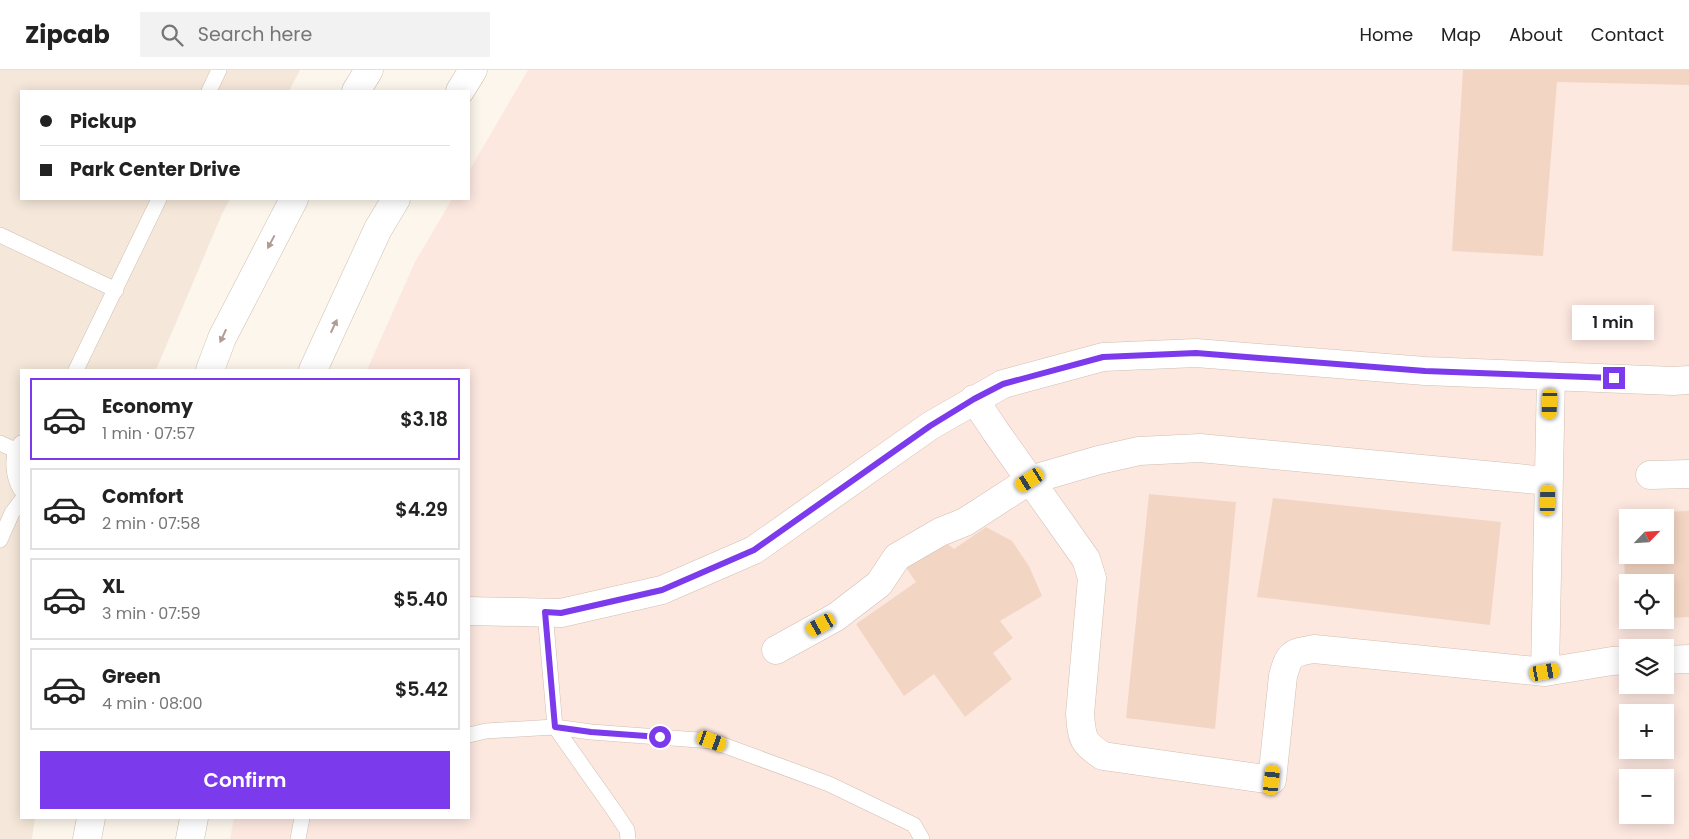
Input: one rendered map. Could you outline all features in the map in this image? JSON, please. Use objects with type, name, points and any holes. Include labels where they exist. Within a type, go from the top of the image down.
[{"type":"street","points":[[357,90],[368,70]]},
{"type":"street","points":[[461,90],[473,70]]},
{"type":"street","points":[[210,369],[222,338],[293,200]]},
{"type":"street","points":[[313,369],[378,229],[395,200]]},
{"type":"street","points":[[470,611],[561,613],[662,590],[754,550],[930,426],[974,399],[1003,384],[1103,357],[1187,353],[1425,371],[1689,380]]},
{"type":"street","points":[[1545,672],[1551,376]]},
{"type":"street","points":[[974,399],[1086,559],[1092,578],[1080,714],[1081,733],[1088,747],[1102,756],[1272,780],[1283,676],[1288,660],[1297,652],[1314,648],[1545,672],[1619,661]]},
{"type":"street","points":[[776,650],[836,617],[879,584],[898,557],[940,532],[965,522],[1030,480],[1099,460],[1140,451],[1200,448],[1548,482]]},
{"type":"street","points":[[1650,475],[1689,474]]},
{"type":"street","points":[[1674,660],[1689,659]]},
{"type":"street","points":[[87,839],[91,819]]},
{"type":"street","points":[[190,839],[194,819]]},
{"type":"lane","points":[[209,90],[219,70]]},
{"type":"lane","points":[[76,369],[159,200]]},
{"type":"lane","points":[[0,235],[116,290]]},
{"type":"lane","points":[[0,443],[18,446],[13,466],[20,487]]},
{"type":"lane","points":[[0,540],[12,513],[20,502]]},
{"type":"lane","points":[[545,612],[555,727],[627,830],[628,839]]},
{"type":"lane","points":[[470,735],[486,731],[555,727],[591,732],[712,741],[829,784],[914,825],[922,839]]},
{"type":"lane","points":[[298,839],[302,819]]},
{"type":"shaded area","points":[[0,70],[300,70],[290,90],[20,90],[20,200],[229,200],[156,369],[20,369],[20,819],[35,819],[32,839],[0,839]]},
{"type":"shaded area","points":[[528,70],[1689,70],[1689,839],[230,839],[234,819],[470,819],[470,369],[367,369],[415,262],[451,200],[470,200],[470,169]]},
{"type":"building","points":[[1463,70],[1689,70],[1689,85],[1557,82],[1543,256],[1452,251]]},
{"type":"building","points":[[1149,494],[1236,502],[1215,729],[1126,718]]},
{"type":"building","points":[[1273,498],[1501,522],[1490,625],[1257,597]]},
{"type":"building","points":[[1674,511],[1689,511],[1689,617],[1674,618],[1674,574],[1625,574],[1624,564],[1674,564]]},
{"type":"building","points":[[986,527],[1012,541],[1029,566],[1042,596],[1000,621],[1013,638],[993,653],[1012,679],[965,717],[934,674],[904,696],[856,624],[916,582],[900,559],[939,537],[954,549]]},
{"type":"route","points":[[660,737],[591,732],[555,727],[545,612],[561,613],[662,590],[754,550],[930,426],[1003,384],[1103,357],[1196,353],[1425,371],[1614,378]]}]
